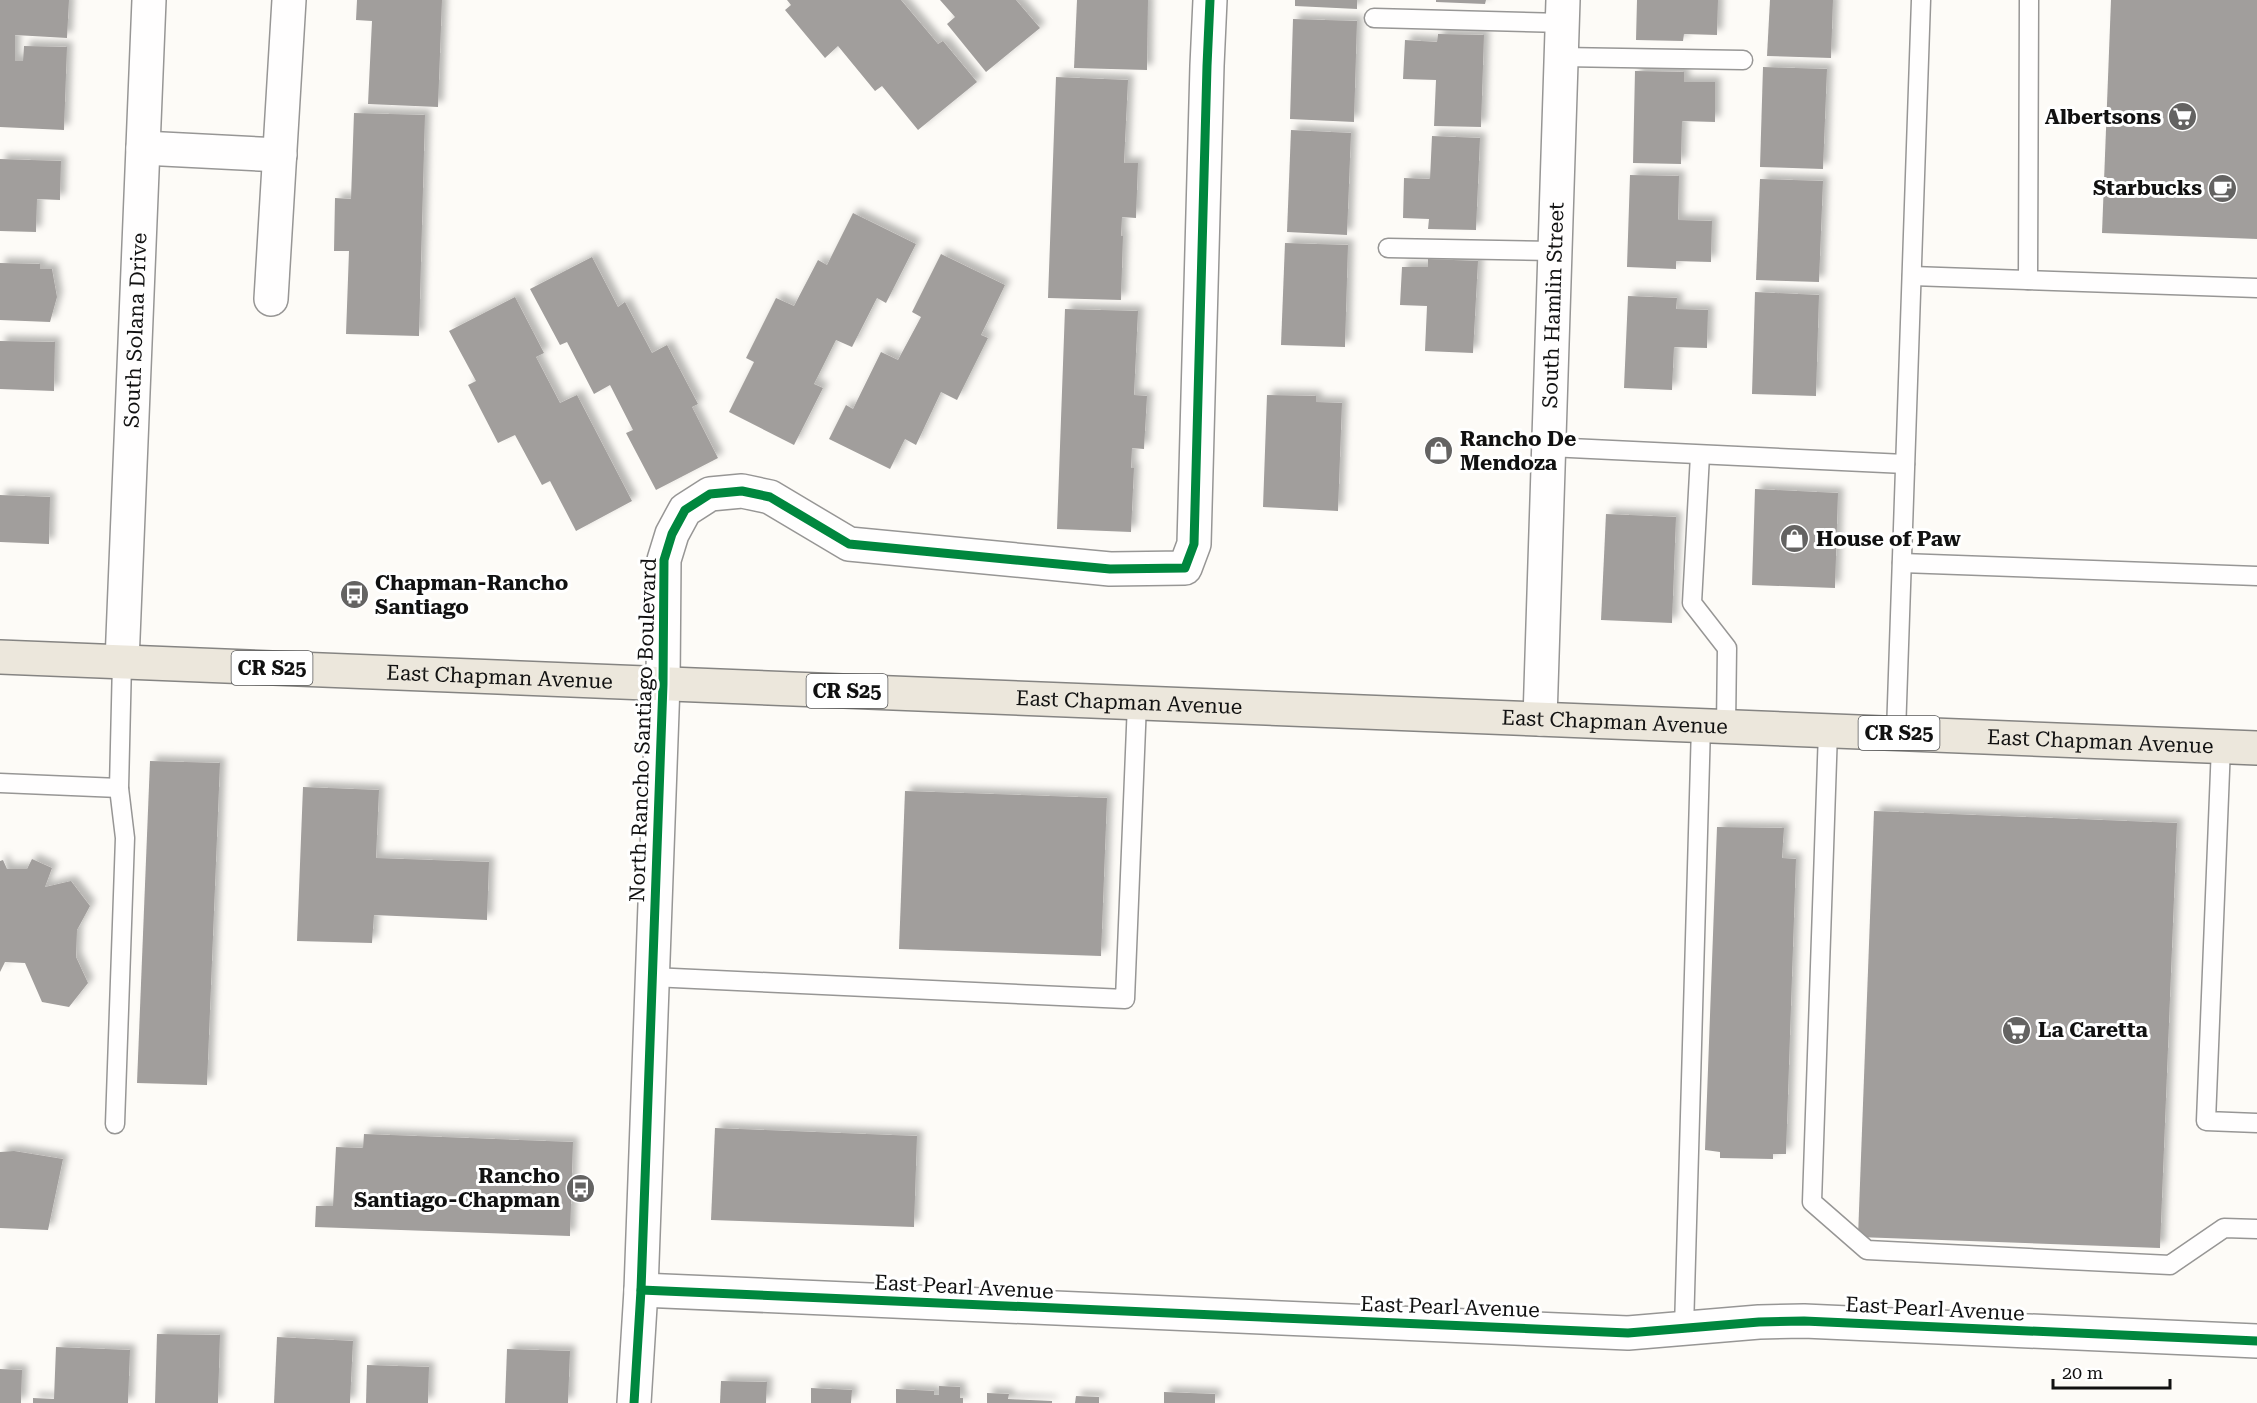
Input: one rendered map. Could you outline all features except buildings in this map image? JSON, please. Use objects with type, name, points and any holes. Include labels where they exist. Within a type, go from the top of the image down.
[{"type":"main road","name":"East Chapman Avenue","points":[[0,657],[2257,748]]},
{"type":"street","name":"South Solana Drive","points":[[122,662],[149,0]]},
{"type":"street","points":[[272,299],[289,0]]},
{"type":"street","name":"North Rancho Santiago Boulevard","points":[[634,1403],[641,1290],[663,684],[664,560],[672,534],[685,510],[710,494],[742,490],[770,497],[849,544],[1110,569],[1185,568],[1194,544],[1210,0]]},
{"type":"street","name":"South Hamlin Street","points":[[1540,719],[1563,12]]},
{"type":"street","points":[[143,148],[280,155]]},
{"type":"street","name":"East Pearl Avenue","points":[[641,1290],[1629,1333],[1759,1322],[1804,1321],[2257,1341]]},
{"type":"lane","points":[[1896,733],[1921,0]]},
{"type":"lane","points":[[2028,280],[2029,0]]},
{"type":"lane","points":[[1374,18],[1563,12]]},
{"type":"lane","points":[[1562,57],[1743,60]]},
{"type":"lane","points":[[1388,248],[1555,251]]},
{"type":"lane","points":[[1912,276],[2257,288]]},
{"type":"lane","points":[[1549,447],[1905,464]]},
{"type":"lane","points":[[1684,1329],[1713,726],[1727,648],[1692,603],[1700,455]]},
{"type":"lane","points":[[1902,563],[2257,576]]},
{"type":"lane","points":[[115,1124],[125,838],[118,788],[122,662]]},
{"type":"lane","points":[[652,977],[1125,999],[1137,703]]},
{"type":"lane","points":[[1828,731],[1812,1202],[1868,1250],[2170,1265],[2224,1228],[2257,1229]]},
{"type":"lane","points":[[2221,746],[2206,1121],[2257,1123]]},
{"type":"lane","points":[[0,783],[118,788]]},
{"type":"cycle path","points":[[634,1403],[641,1290],[663,684],[664,560],[672,534],[685,510],[710,494],[742,491],[770,497],[849,544],[1110,569],[1185,568],[1194,544],[1210,0]]},
{"type":"cycle path","points":[[641,1290],[1628,1333],[1759,1322],[1804,1321],[2257,1341]]},
{"type":"place","name":"Albertsons","points":[[2182,117]]},
{"type":"place","name":"Starbucks","points":[[2223,188]]},
{"type":"place","name":"Rancho De Mendoza","points":[[1439,451]]},
{"type":"place","name":"House of Paw","points":[[1795,539]]},
{"type":"place","name":"Chapman-Rancho Santiago","points":[[354,595]]},
{"type":"place","name":"La Caretta","points":[[2017,1030]]},
{"type":"place","name":"Rancho Santiago-Chapman","points":[[581,1188]]}]
